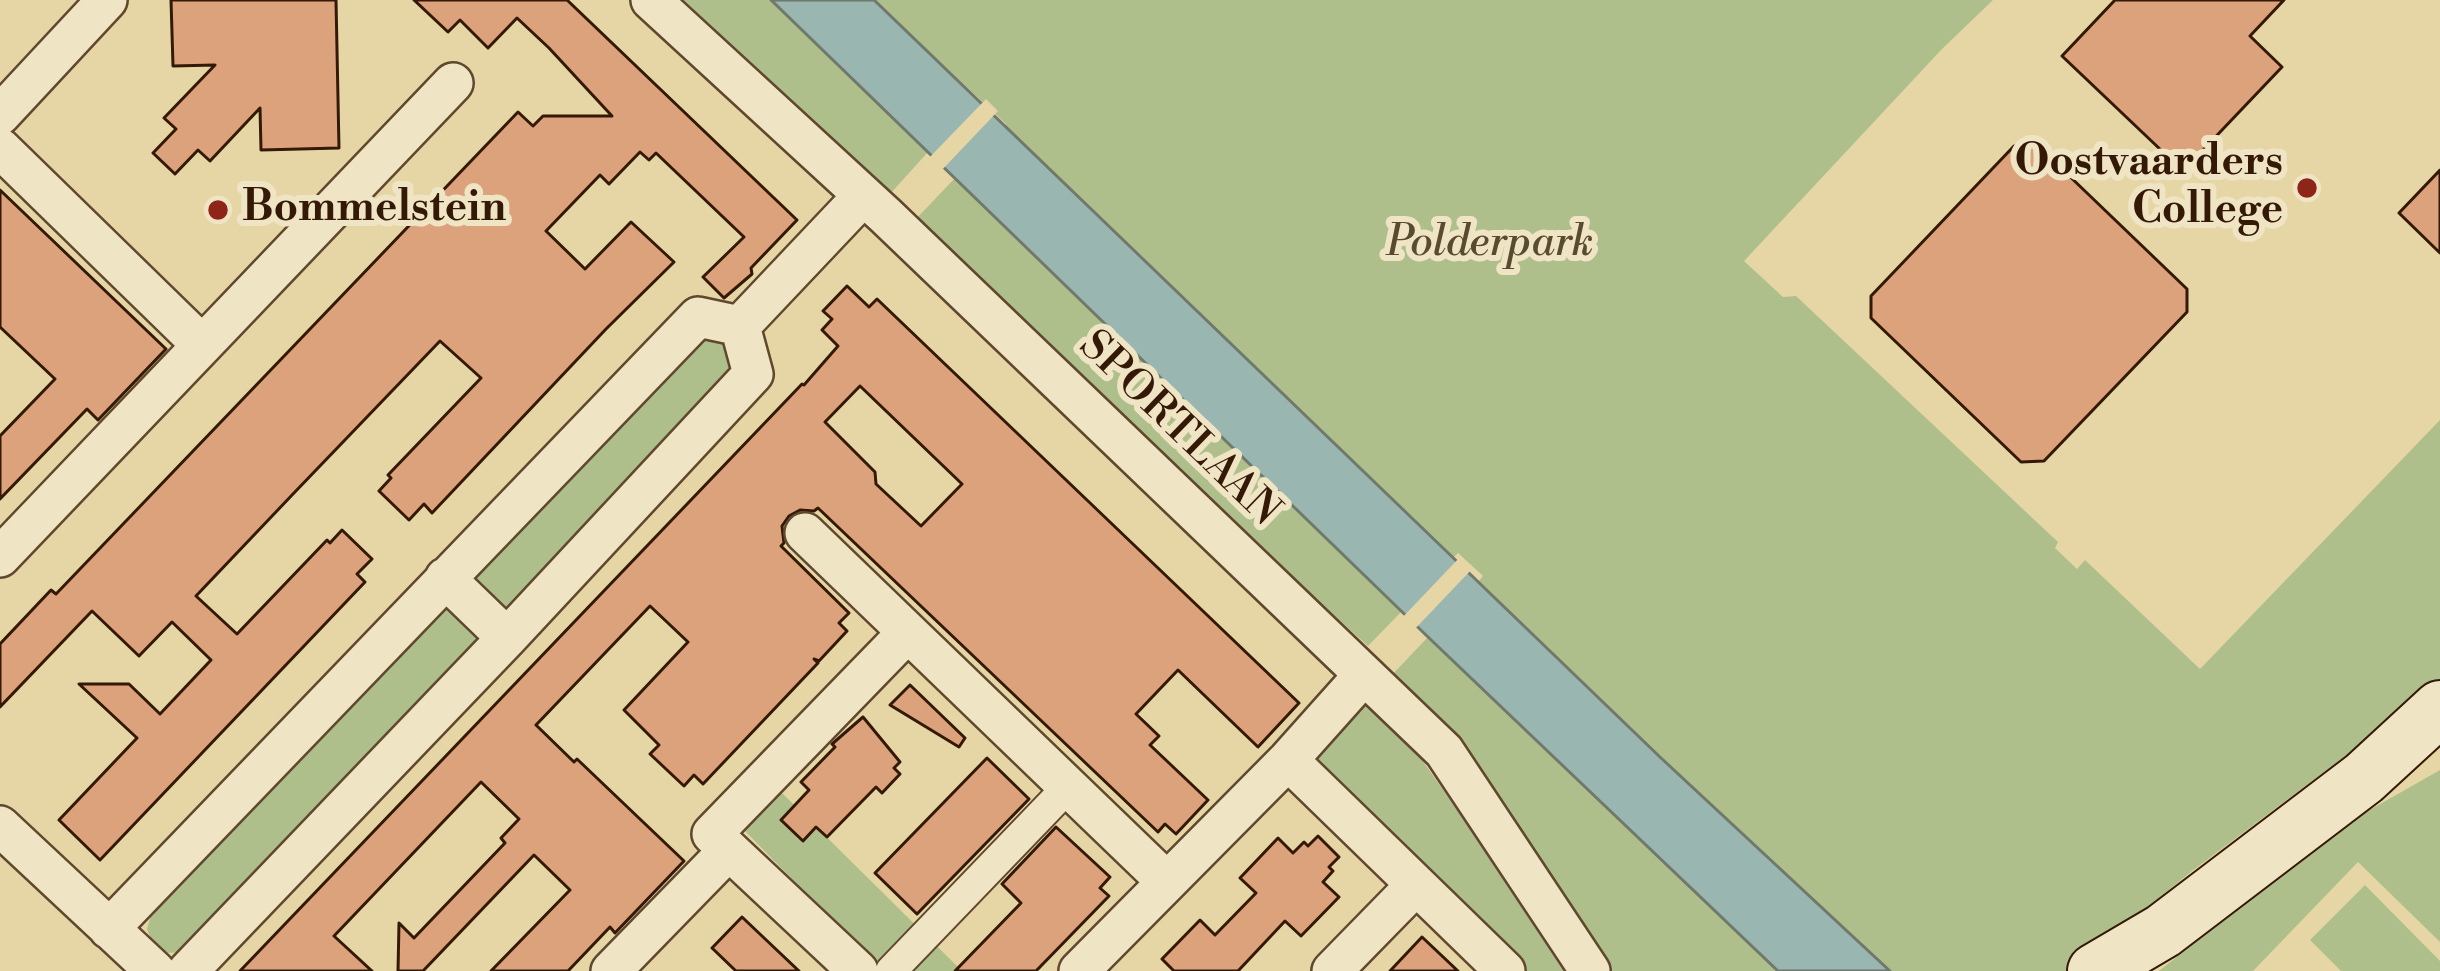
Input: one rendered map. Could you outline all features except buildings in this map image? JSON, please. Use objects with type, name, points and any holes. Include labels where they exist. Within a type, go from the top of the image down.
[{"type":"main road","points":[[2096,971],[2148,951],[2364,778],[2440,708]]},
{"type":"main road","points":[[2364,778],[2440,746]]},
{"type":"street","points":[[0,115],[107,0]]},
{"type":"street","name":"SPORTLAAN","points":[[651,0],[1444,751],[1589,971]]},
{"type":"street","points":[[0,557],[453,83]]},
{"type":"street","points":[[0,148],[202,344]]},
{"type":"street","points":[[740,326],[863,196]]},
{"type":"street","points":[[109,929],[698,317],[740,326]]},
{"type":"street","points":[[188,971],[753,374],[740,326]]},
{"type":"street","points":[[805,533],[1166,881]]},
{"type":"street","points":[[445,578],[507,638]]},
{"type":"street","points":[[611,971],[906,634]]},
{"type":"street","points":[[1079,971],[1288,760],[1363,676]]},
{"type":"street","points":[[1288,760],[1505,971]]},
{"type":"street","points":[[890,971],[1067,788]]},
{"type":"street","points":[[0,826],[155,971]]},
{"type":"street","points":[[720,842],[858,971]]},
{"type":"street","points":[[1332,971],[1416,885]]},
{"type":"green space","points":[[653,0],[771,0],[928,152],[890,194]]},
{"type":"green space","name":"Polderpark","points":[[874,0],[1993,0],[1744,261],[1783,297],[1796,296],[2058,542],[2055,548],[2077,569],[2085,560],[2200,669],[2440,420],[2440,685],[2192,871],[2076,971],[1890,971],[1478,582],[1483,576],[1458,553],[1453,558]]},
{"type":"green space","points":[[955,178],[1402,611],[1368,646],[1184,479],[916,219]]},
{"type":"green space","points":[[699,342],[726,345],[735,370],[506,615],[471,580]]},
{"type":"green space","points":[[447,605],[483,639],[182,952],[166,953],[153,945],[147,929],[151,915]]},
{"type":"green space","points":[[1428,637],[1778,971],[1611,971],[1469,762],[1391,676]]},
{"type":"green space","points":[[1367,704],[1417,753],[1571,971],[1524,971],[1308,765]]},
{"type":"green space","points":[[2440,770],[2440,942],[2358,862],[2253,971],[2159,971],[2345,824]]},
{"type":"green space","points":[[782,793],[962,971],[882,971],[745,831]]},
{"type":"green space","points":[[2365,885],[2440,961],[2440,971],[2341,971],[2310,940]]},
{"type":"water","points":[[771,0],[874,0],[1661,758],[1890,971],[1778,971]]},
{"type":"pier","points":[[986,99],[998,111],[940,172],[927,160]]},
{"type":"pier","points":[[1460,557],[1473,568],[1413,631],[1401,619]]},
{"type":"place","name":"Oostvaarders College","points":[[2307,188]]},
{"type":"place","name":"Bommelstein","points":[[218,210]]}]
